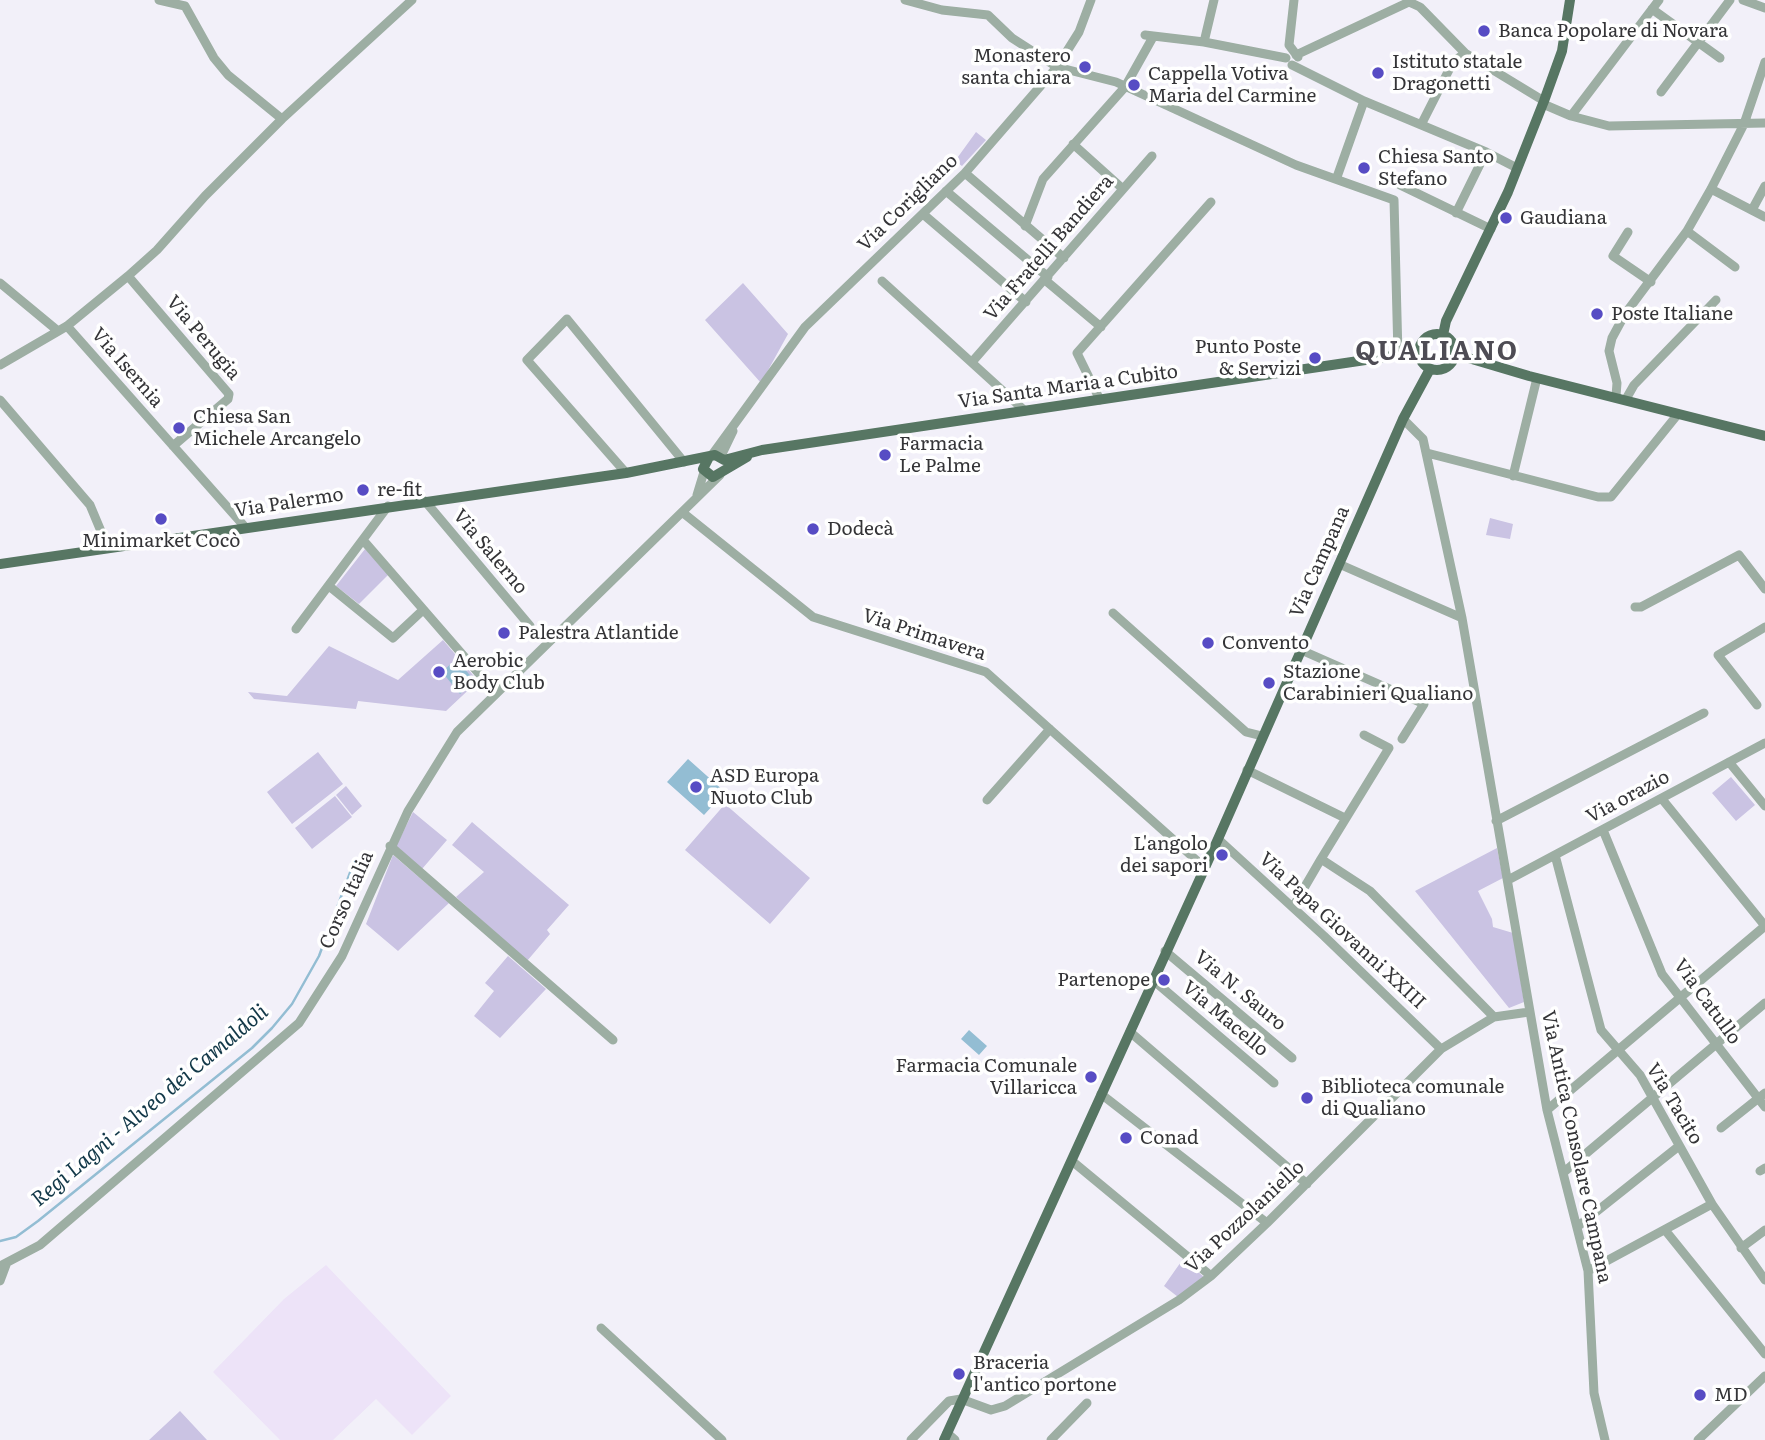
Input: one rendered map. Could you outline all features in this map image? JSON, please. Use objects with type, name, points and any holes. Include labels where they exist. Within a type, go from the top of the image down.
[{"type":"main road","points":[[1443,335],[1446,321],[1490,229],[1544,102],[1562,51],[1570,0]]},
{"type":"main road","points":[[1443,335],[1452,342],[1455,354],[1446,368],[1430,369],[1421,362],[1419,352],[1426,337],[1443,335]]},
{"type":"main road","name":"Via Santa Maria a Cubito","points":[[719,462],[742,453],[1419,352]]},
{"type":"main road","points":[[1455,354],[1537,378],[1621,397],[1765,436]]},
{"type":"main road","name":"Via Campana","points":[[949,1438],[961,1399],[1218,839],[1403,419],[1430,369]]},
{"type":"main road","points":[[704,470],[719,462],[762,450]]},
{"type":"main road","points":[[684,462],[704,470],[710,477],[719,462]]},
{"type":"main road","name":"Via Palermo","points":[[0,564],[626,473],[684,462],[719,462]]},
{"type":"street","points":[[159,0],[185,6],[214,58],[228,75],[282,118]]},
{"type":"street","points":[[0,365],[67,326],[158,250],[205,196],[282,118],[412,0]]},
{"type":"street","points":[[905,0],[988,15],[1012,38],[1057,67],[1125,87],[1296,165],[1337,177],[1394,200],[1398,355]]},
{"type":"street","name":"Via Corigliano","points":[[737,423],[805,327],[965,173],[1057,67],[1079,32],[1091,0]]},
{"type":"street","points":[[1204,42],[1214,0]]},
{"type":"street","points":[[1292,58],[1289,44],[1294,0]]},
{"type":"street","points":[[1571,116],[1659,0]]},
{"type":"street","points":[[1661,92],[1730,0]]},
{"type":"street","points":[[1743,0],[1765,8]]},
{"type":"street","points":[[1292,58],[1409,1],[1420,7],[1465,52],[1571,116],[1609,126],[1765,123]]},
{"type":"street","points":[[1652,9],[1720,58]]},
{"type":"street","points":[[1026,226],[1043,178],[1125,87],[1149,36],[1204,42],[1292,58],[1364,101],[1422,123],[1517,168]]},
{"type":"street","points":[[1422,123],[1453,62],[1465,52]]},
{"type":"street","points":[[1716,300],[1621,397],[1609,351],[1612,338],[1625,314],[1687,231],[1711,189],[1744,124],[1765,62]]},
{"type":"street","points":[[1337,177],[1364,101]]},
{"type":"street","points":[[1073,144],[1123,189]]},
{"type":"street","points":[[1456,213],[1486,152]]},
{"type":"street","name":"Via Fratelli Bandiera","points":[[972,362],[1153,156]]},
{"type":"street","points":[[965,173],[1064,258]]},
{"type":"street","points":[[1400,185],[1490,229]]},
{"type":"street","points":[[1752,210],[1765,186]]},
{"type":"street","points":[[1711,189],[1765,217]]},
{"type":"street","points":[[946,191],[1101,327]]},
{"type":"street","points":[[1100,400],[1077,353],[1211,202]]},
{"type":"street","points":[[923,214],[1026,302]]},
{"type":"street","points":[[1687,231],[1735,267]]},
{"type":"street","points":[[1628,232],[1613,256],[1651,282]]},
{"type":"street","name":"Via Perugia","points":[[128,276],[229,394],[228,399],[173,446]]},
{"type":"street","points":[[882,281],[1025,411]]},
{"type":"street","points":[[0,283],[58,331]]},
{"type":"street","points":[[626,473],[527,360],[567,318],[684,462]]},
{"type":"street","name":"Via Isernia","points":[[67,326],[245,527]]},
{"type":"street","points":[[1513,476],[1537,378]]},
{"type":"street","points":[[0,400],[90,505],[108,548]]},
{"type":"street","points":[[1403,419],[1423,439],[1427,453],[1598,497],[1611,497],[1678,414]]},
{"type":"street","points":[[682,512],[719,462],[737,423]]},
{"type":"street","points":[[719,462],[737,423]]},
{"type":"street","points":[[730,443],[742,453]]},
{"type":"street","name":"Via Antica Consolare Campana","points":[[1427,453],[1462,618],[1547,1110],[1588,1271],[1594,1393],[1605,1440]]},
{"type":"street","points":[[682,512],[701,488],[704,470]]},
{"type":"street","name":"Via Salerno","points":[[425,501],[530,626]]},
{"type":"street","points":[[296,629],[388,506]]},
{"type":"street","name":"Via Primavera","points":[[682,512],[813,617],[986,672],[1204,867]]},
{"type":"street","name":"Corso Italia","points":[[0,1281],[3,1265],[40,1245],[299,1023],[353,935],[390,846],[427,777],[473,713],[682,512]]},
{"type":"street","points":[[363,540],[488,684]]},
{"type":"street","points":[[1635,607],[1641,607],[1739,555],[1765,589]]},
{"type":"street","points":[[1339,564],[1462,618]]},
{"type":"street","points":[[328,586],[393,638],[423,610]]},
{"type":"street","points":[[1113,613],[1247,732],[1262,736]]},
{"type":"street","points":[[1757,705],[1718,655],[1765,627]]},
{"type":"street","points":[[1301,650],[1424,704],[1402,739]]},
{"type":"street","points":[[1496,821],[1704,713]]},
{"type":"street","points":[[987,800],[1050,729]]},
{"type":"street","points":[[1293,907],[1389,748],[1364,735]]},
{"type":"street","name":"Via orazio","points":[[1508,880],[1765,743]]},
{"type":"street","points":[[1729,762],[1765,806]]},
{"type":"street","points":[[1247,771],[1345,818]]},
{"type":"street","points":[[1547,1110],[1765,926],[1662,799]]},
{"type":"street","name":"Via Catullo","points":[[1603,830],[1662,974],[1716,1045],[1762,1096],[1765,1107]]},
{"type":"street","name":"Via Papa Giovanni XXIII","points":[[1218,839],[1441,1049]]},
{"type":"street","points":[[390,846],[613,1040]]},
{"type":"street","name":"Via Tacito","points":[[1555,855],[1601,1030],[1640,1075],[1712,1204],[1765,1280]]},
{"type":"street","points":[[1321,859],[1370,891],[1494,1017]]},
{"type":"street","name":"Via N. Sauro","points":[[1165,951],[1292,1058]]},
{"type":"street","name":"Via Macello","points":[[1153,980],[1274,1083]]},
{"type":"street","points":[[1564,1172],[1765,1003]]},
{"type":"street","name":"Via Pozzolaniello","points":[[961,1399],[986,1409],[1005,1406],[1149,1320],[1211,1276],[1441,1049],[1494,1017],[1529,1012]]},
{"type":"street","points":[[1130,1032],[1307,1184]]},
{"type":"street","points":[[1101,1094],[1267,1223]]},
{"type":"street","points":[[1721,1128],[1762,1096]]},
{"type":"street","points":[[1577,1227],[1679,1146]]},
{"type":"street","points":[[1072,1161],[1211,1276]]},
{"type":"street","points":[[1588,1271],[1712,1204]]},
{"type":"street","points":[[1665,1230],[1765,1354]]},
{"type":"street","points":[[1741,1248],[1765,1230]]},
{"type":"street","points":[[601,1328],[722,1440]]},
{"type":"street","points":[[1698,1440],[1765,1376]]},
{"type":"street","points":[[911,1440],[949,1401],[961,1399]]},
{"type":"street","points":[[1051,1440],[1087,1403]]},
{"type":"shaded area","points":[[976,132],[986,140],[962,166],[955,161]]},
{"type":"shaded area","points":[[743,283],[788,334],[761,383],[705,320]]},
{"type":"shaded area","points":[[1490,518],[1513,524],[1510,539],[1486,535]]},
{"type":"shaded area","points":[[365,549],[388,575],[359,604],[336,586]]},
{"type":"shaded area","points":[[443,640],[478,681],[446,711],[358,701],[356,709],[254,699],[248,692],[287,696],[329,646],[398,680]]},
{"type":"shaded area","points":[[318,752],[343,784],[292,824],[267,792]]},
{"type":"shaded area","points":[[1731,777],[1755,805],[1736,821],[1712,793]]},
{"type":"shaded area","points":[[346,786],[362,806],[352,815],[336,795]]},
{"type":"shaded area","points":[[335,796],[352,817],[312,849],[295,828]]},
{"type":"shaded area","points":[[725,804],[810,878],[770,924],[685,850]]},
{"type":"shaded area","points":[[413,812],[447,840],[422,869],[396,846]]},
{"type":"shaded area","points":[[472,822],[569,905],[547,930],[550,934],[527,961],[456,897],[484,872],[452,845]]},
{"type":"shaded area","points":[[1497,848],[1503,878],[1478,891],[1492,919],[1493,927],[1513,933],[1524,1002],[1509,1008],[1415,891]]},
{"type":"shaded area","points":[[393,855],[449,903],[398,951],[366,924]]},
{"type":"shaded area","points":[[508,956],[546,989],[500,1038],[474,1016],[494,991],[485,983]]},
{"type":"shaded area","points":[[1183,1259],[1204,1277],[1178,1297],[1164,1286]]},
{"type":"shaded area","points":[[326,1265],[451,1396],[412,1435],[376,1399],[333,1440],[280,1440],[213,1372],[284,1299]]},
{"type":"shaded area","points":[[180,1411],[207,1440],[149,1440]]},
{"type":"water","points":[[456,659],[475,681],[460,694],[442,672]]},
{"type":"water","name":"ASD Europa Nuoto Club","points":[[688,759],[725,792],[704,815],[667,782]]},
{"type":"water","points":[[969,1030],[987,1046],[979,1055],[961,1039]]},
{"type":"waterway","name":"Regi Lagni - Alveo dei Camaldoli","points":[[0,1241],[16,1237],[38,1221],[252,1048],[272,1028],[292,1004],[319,956],[354,862]]},
{"type":"place","name":"Banca Popolare di Novara","points":[[1484,31]]},
{"type":"place","name":"Monastero santa chiara","points":[[1085,67]]},
{"type":"place","name":"Istituto statale Dragonetti","points":[[1378,73]]},
{"type":"place","name":"Cappella Votiva Maria del Carmine","points":[[1134,85]]},
{"type":"place","name":"Chiesa Santo Stefano","points":[[1364,168]]},
{"type":"place","name":"Gaudiana","points":[[1506,218]]},
{"type":"place","name":"Poste Italiane","points":[[1597,314]]},
{"type":"place","name":"Punto Poste & Servizi","points":[[1315,358]]},
{"type":"place","name":"Chiesa San Michele Arcangelo","points":[[179,428]]},
{"type":"place","name":"Farmacia Le Palme","points":[[885,455]]},
{"type":"place","name":"re-fit","points":[[363,490]]},
{"type":"place","name":"Minimarket Cocò","points":[[161,519]]},
{"type":"place","name":"Dodecà","points":[[813,529]]},
{"type":"place","name":"Palestra Atlantide","points":[[504,633]]},
{"type":"place","name":"Convento","points":[[1208,643]]},
{"type":"place","name":"Aerobic Body Club","points":[[439,672]]},
{"type":"place","name":"Stazione Carabinieri Qualiano","points":[[1269,683]]},
{"type":"place","name":"ASD Europa Nuoto Club","points":[[696,787]]},
{"type":"place","name":"L'angolo dei sapori","points":[[1222,855]]},
{"type":"place","name":"Partenope","points":[[1164,980]]},
{"type":"place","name":"Farmacia Comunale Villaricca","points":[[1091,1077]]},
{"type":"place","name":"Biblioteca comunale di Qualiano","points":[[1307,1098]]},
{"type":"place","name":"Conad","points":[[1126,1138]]},
{"type":"place","name":"Braceria l'antico portone","points":[[959,1374]]},
{"type":"place","name":"MD","points":[[1700,1395]]},
{"type":"district","name":"QUALIANO","points":[[1437,352]]}]
